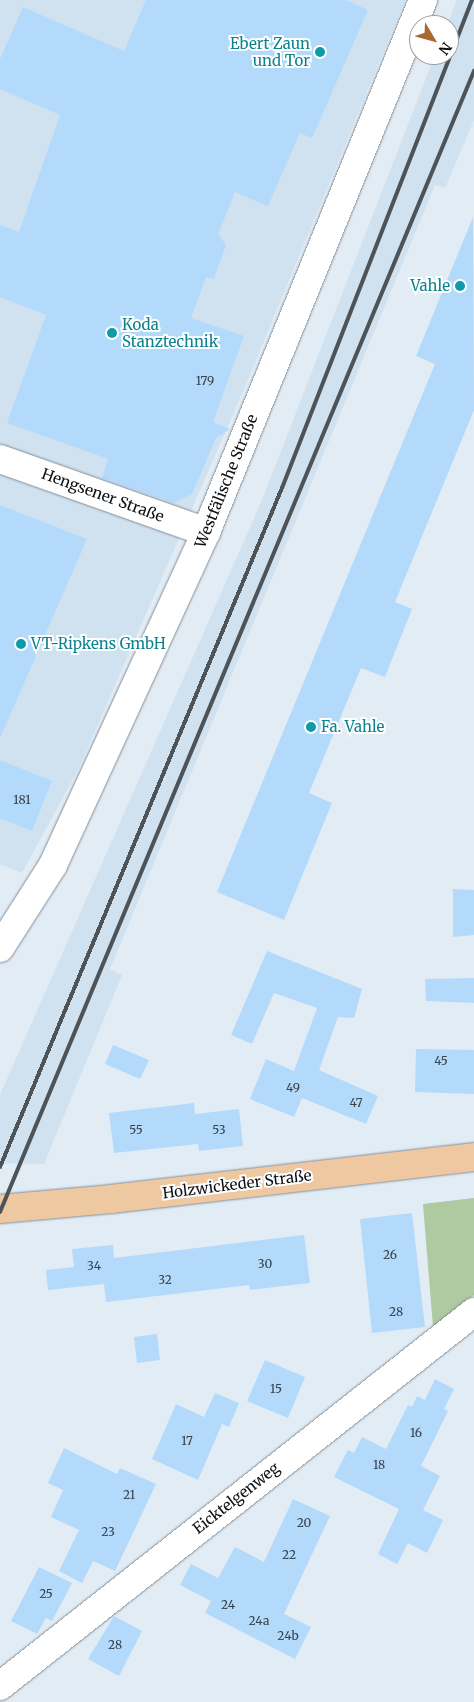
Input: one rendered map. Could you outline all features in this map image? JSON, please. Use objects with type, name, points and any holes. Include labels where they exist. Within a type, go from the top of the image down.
[{"type":"main road","name":"Holzwickeder Straße","points":[[0,1209],[110,1199],[474,1157]]},
{"type":"street","name":"Westfälische Straße","points":[[0,948],[53,865],[206,532],[422,0]]},
{"type":"street","name":"Hengsener Straße","points":[[0,459],[206,532]]},
{"type":"street","name":"Eicktelgenweg","points":[[0,1686],[474,1312]]},
{"type":"shaded area","points":[[0,0],[405,0],[245,387],[78,770],[22,873],[0,864]]},
{"type":"shaded area","points":[[457,0],[474,0],[474,120],[445,188],[435,185],[110,969],[122,975],[44,1164],[0,1163],[0,1095],[262,500],[431,65],[459,65],[459,15],[451,15]]},
{"type":"green space","points":[[474,1198],[474,1295],[433,1327],[423,1204]]},
{"type":"building","points":[[146,0],[346,0],[368,10],[312,138],[300,133],[268,206],[235,192],[218,234],[226,245],[214,279],[206,277],[191,318],[244,336],[213,422],[230,429],[216,438],[192,494],[174,503],[102,478],[108,459],[7,423],[46,315],[0,297],[0,225],[19,232],[60,115],[0,89],[0,59],[23,7],[124,51]]},
{"type":"building","points":[[473,217],[474,410],[395,602],[412,609],[385,677],[361,668],[309,793],[332,803],[284,920],[217,892],[435,364],[416,356]]},
{"type":"building","name":"VT-Ripkens GmbH","points":[[0,505],[87,539],[0,738]]},
{"type":"building","points":[[0,760],[52,781],[32,831],[0,818]]},
{"type":"building","points":[[453,889],[474,890],[474,935],[453,937]]},
{"type":"building","points":[[267,951],[362,989],[354,1018],[338,1017],[319,1070],[378,1096],[366,1124],[302,1098],[294,1117],[250,1099],[266,1059],[294,1071],[317,1008],[274,993],[252,1044],[231,1035]]},
{"type":"building","points":[[474,978],[474,1003],[426,1001],[425,979]]},
{"type":"building","points":[[113,1045],[149,1060],[140,1079],[105,1064]]},
{"type":"building","points":[[416,1049],[474,1050],[474,1094],[415,1092]]},
{"type":"building","points":[[194,1103],[195,1114],[239,1109],[243,1146],[199,1151],[198,1144],[114,1153],[109,1113]]},
{"type":"building","points":[[412,1213],[425,1327],[372,1333],[360,1219]]},
{"type":"building","points":[[304,1235],[310,1283],[250,1290],[249,1285],[106,1302],[104,1284],[48,1290],[46,1270],[74,1267],[72,1249],[113,1245],[114,1258]]},
{"type":"building","points":[[157,1334],[160,1360],[137,1363],[134,1337]]},
{"type":"building","points":[[265,1360],[305,1377],[288,1418],[247,1401]]},
{"type":"building","points":[[435,1379],[454,1389],[444,1409],[448,1411],[421,1466],[440,1476],[423,1510],[443,1520],[427,1553],[408,1543],[397,1564],[378,1554],[399,1509],[334,1477],[348,1450],[354,1453],[362,1437],[386,1449],[408,1405],[412,1407],[417,1396],[425,1400]]},
{"type":"building","points":[[215,1393],[239,1403],[229,1427],[222,1424],[198,1480],[152,1459],[176,1404],[204,1417]]},
{"type":"building","points":[[64,1448],[117,1474],[120,1468],[156,1484],[115,1571],[93,1561],[82,1583],[59,1571],[79,1530],[51,1517],[63,1490],[48,1483]]},
{"type":"building","points":[[293,1499],[330,1516],[284,1614],[311,1627],[295,1659],[205,1613],[211,1601],[180,1585],[191,1564],[218,1578],[235,1547],[264,1562]]},
{"type":"building","points":[[39,1567],[72,1583],[52,1621],[46,1618],[37,1634],[11,1621]]},
{"type":"building","points":[[114,1616],[142,1631],[119,1676],[88,1659]]},
{"type":"railway","points":[[0,1167],[282,488],[472,0]]},
{"type":"railway","points":[[0,1212],[474,71]]},
{"type":"place","name":"Ebert Zaun und Tor","points":[[320,52]]},
{"type":"place","name":"Vahle","points":[[460,286]]},
{"type":"place","name":"Koda Stanztechnik","points":[[112,333]]},
{"type":"place","name":"VT-Ripkens GmbH","points":[[21,644]]},
{"type":"place","name":"Fa. Vahle","points":[[311,727]]}]
